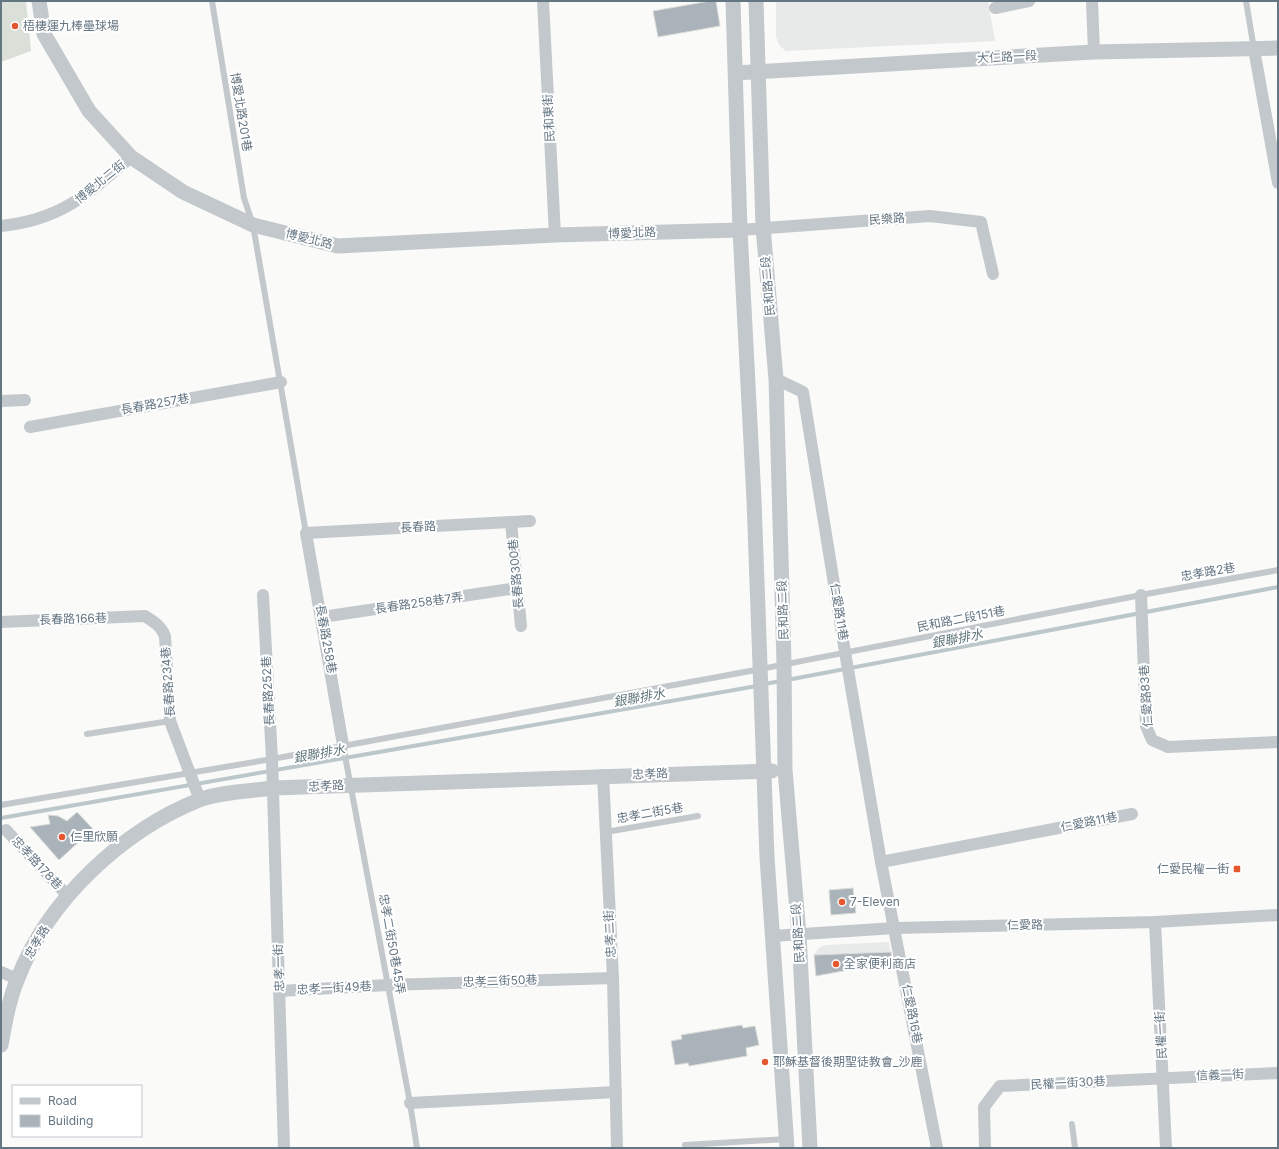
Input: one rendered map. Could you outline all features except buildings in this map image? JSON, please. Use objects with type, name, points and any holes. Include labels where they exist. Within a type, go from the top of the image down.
[{"type":"street","name":"博愛北路","points":[[39,1],[44,34],[81,98],[89,111],[131,157],[183,192],[253,225],[338,246],[555,235],[740,230]]},
{"type":"street","name":"民和東街","points":[[543,1],[555,235]]},
{"type":"street","name":"民和路二段","points":[[733,1],[740,230],[761,669],[763,771],[772,936],[787,1144]]},
{"type":"street","name":"民和路二段","points":[[756,1],[763,227],[776,379],[784,663],[785,770],[799,935],[810,1148]]},
{"type":"street","points":[[995,8],[1029,1]]},
{"type":"street","points":[[1092,1],[1094,52]]},
{"type":"street","name":"大仁路一段","points":[[736,73],[1094,52],[1278,48]]},
{"type":"street","points":[[1254,49],[1278,184]]},
{"type":"street","name":"博愛北二街","points":[[1,226],[13,225],[47,216],[68,207],[89,194],[131,157]]},
{"type":"street","name":"民樂路","points":[[740,230],[763,227],[930,216],[981,222],[993,274]]},
{"type":"street","name":"仁愛路11巷","points":[[776,379],[804,392],[845,652],[881,862],[895,928]]},
{"type":"street","name":"長春路257巷","points":[[30,426],[281,382]]},
{"type":"street","points":[[1,400],[25,400]]},
{"type":"street","points":[[754,500],[779,501]]},
{"type":"street","name":"長春路","points":[[306,533],[530,521]]},
{"type":"street","name":"長春路300巷","points":[[511,522],[516,588],[521,626]]},
{"type":"street","name":"長春路258巷","points":[[306,533],[322,617],[343,745]]},
{"type":"street","name":"長春路258巷7弄","points":[[322,617],[516,588]]},
{"type":"street","name":"長春路252巷","points":[[263,595],[273,788]]},
{"type":"street","name":"仁愛路83巷","points":[[1141,599],[1146,726],[1152,740],[1168,747],[1278,742]]},
{"type":"street","name":"長春路166巷","points":[[1,622],[145,616]]},
{"type":"street","name":"長春路234巷","points":[[145,616],[162,628],[165,636],[170,721],[200,800]]},
{"type":"street","name":"忠孝路","points":[[1,1045],[17,979],[43,931],[68,896],[102,860],[132,835],[164,816],[200,800],[273,788],[351,784],[785,770]]},
{"type":"street","name":"忠孝二街","points":[[604,775],[613,978],[617,1148]]},
{"type":"street","name":"忠孝一街","points":[[273,788],[284,1148]]},
{"type":"street","name":"仁愛路11巷","points":[[881,862],[1132,814]]},
{"type":"street","name":"忠孝路178巷","points":[[6,830],[68,896]]},
{"type":"street","name":"仁愛路","points":[[772,936],[895,928],[1156,922],[1278,914]]},
{"type":"street","name":"民權一街","points":[[1156,922],[1166,1148]]},
{"type":"street","name":"仁愛路16巷","points":[[895,928],[937,1148]]},
{"type":"street","points":[[1,972],[17,979]]},
{"type":"street","name":"忠孝二街50巷","points":[[388,985],[613,978]]},
{"type":"street","name":"忠孝一街49巷","points":[[279,991],[388,985]]},
{"type":"street","name":"信義一街","points":[[1163,1078],[1278,1073]]},
{"type":"street","name":"民權一街30巷","points":[[985,1148],[984,1107],[1000,1086],[1163,1078]]},
{"type":"street","points":[[410,1103],[616,1092]]},
{"type":"lane","name":"博愛北路201巷","points":[[212,1],[244,198],[253,225]]},
{"type":"lane","points":[[1246,1],[1254,49]]},
{"type":"lane","points":[[253,225],[306,533]]},
{"type":"lane","name":"忠孝路2巷","points":[[1141,599],[1278,570]]},
{"type":"lane","name":"民和路二段151巷","points":[[1,806],[272,759],[761,669],[784,663],[1141,599]]},
{"type":"lane","points":[[87,734],[170,721]]},
{"type":"lane","name":"忠孝二街50巷45弄","points":[[343,745],[410,1103],[417,1148]]},
{"type":"lane","name":"忠孝二街5巷","points":[[606,832],[698,816]]},
{"type":"lane","points":[[1072,1124],[1075,1148]]},
{"type":"lane","points":[[685,1145],[787,1144]]},
{"type":"shaded area","name":"梧棲運九棒壘球場","points":[[1,1],[26,1],[31,51],[1,62]]},
{"type":"shaded area","points":[[776,1],[988,1],[995,41],[786,51],[780,46],[776,37]]},
{"type":"shaded area","points":[[889,942],[892,962],[816,976],[814,954],[820,947],[826,945]]},
{"type":"waterway","name":"銀聯排水","points":[[787,680],[1278,587]]},
{"type":"waterway","name":"銀聯排水","points":[[764,684],[781,681]]},
{"type":"waterway","name":"銀聯排水","points":[[1,818],[757,686]]},
{"type":"place","name":"梧棲運九棒壘球場","points":[[15,26]]},
{"type":"place","name":"仁里欣願","points":[[62,837]]},
{"type":"place","name":"仁愛民權一街","points":[[1237,869]]},
{"type":"place","name":"7-Eleven","points":[[842,902]]},
{"type":"place","name":"全家便利商店","points":[[836,964]]},
{"type":"place","name":"耶穌基督後期聖徒教會_沙鹿","points":[[765,1062]]}]
